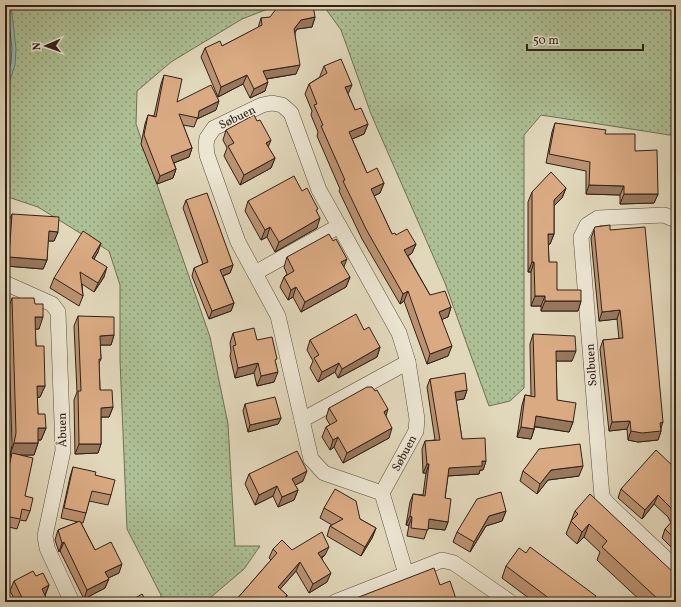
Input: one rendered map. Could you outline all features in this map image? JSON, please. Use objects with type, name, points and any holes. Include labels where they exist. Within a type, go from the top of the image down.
[{"type":"street","name":"Søbuen","points":[[272,103],[282,105],[291,113],[319,190],[338,226],[399,333],[408,362],[417,419],[416,431],[382,493],[324,473],[316,467],[311,459],[278,316],[238,242],[207,155],[207,138],[214,128],[262,105],[272,103]]},
{"type":"street","name":"Solbuen","points":[[676,220],[664,215],[598,218],[587,225],[581,237],[602,496],[609,505],[676,568]]},
{"type":"street","points":[[255,273],[338,226]]},
{"type":"street","name":"Åbuen","points":[[5,283],[52,304],[58,312],[63,451],[45,536],[47,548],[72,602]]},
{"type":"street","points":[[302,420],[408,362]]},
{"type":"street","points":[[382,493],[406,574]]},
{"type":"street","points":[[335,602],[442,560],[454,563],[510,602]]},
{"type":"green space","points":[[5,5],[278,5],[242,19],[171,62],[137,91],[136,124],[210,337],[228,424],[235,546],[260,546],[244,569],[205,602],[161,602],[161,595],[127,529],[120,360],[120,285],[109,251],[38,207],[5,196]]},
{"type":"green space","points":[[323,5],[676,5],[676,136],[541,115],[524,135],[524,388],[510,401],[489,406],[445,283],[371,114],[341,30]]},
{"type":"water","points":[[5,5],[11,5],[16,49],[15,65],[7,89],[5,89]]},
{"type":"building","points":[[279,5],[313,5],[315,17],[301,20],[294,29],[300,65],[263,71],[268,82],[254,89],[247,75],[221,87],[205,48],[220,41],[222,46],[262,25],[261,18],[270,17]]},
{"type":"building","points":[[341,59],[352,85],[345,87],[355,110],[361,108],[368,124],[349,132],[367,173],[377,168],[384,183],[371,189],[392,234],[395,233],[396,235],[407,229],[416,244],[404,250],[430,295],[445,291],[451,307],[439,312],[452,346],[430,354],[408,291],[403,294],[366,229],[343,181],[345,180],[321,126],[323,125],[314,105],[317,104],[309,84],[327,73],[324,66]]},
{"type":"building","points":[[164,75],[182,79],[177,102],[211,85],[219,101],[199,111],[198,118],[179,114],[192,148],[171,156],[176,169],[160,176],[144,135],[148,115],[156,117]]},
{"type":"building","points":[[254,115],[257,121],[260,120],[271,140],[266,143],[275,158],[244,175],[228,146],[234,143],[226,130]]},
{"type":"building","points":[[555,123],[606,130],[605,134],[635,134],[635,151],[657,150],[658,194],[624,194],[624,186],[589,185],[590,162],[549,154]]},
{"type":"building","points":[[551,172],[566,188],[554,200],[554,234],[548,234],[549,262],[557,262],[557,290],[581,290],[581,301],[545,301],[545,296],[535,296],[534,262],[532,262],[532,192]]},
{"type":"building","points":[[294,176],[302,191],[307,188],[318,209],[316,210],[320,218],[279,242],[270,227],[265,230],[248,201]]},
{"type":"building","points":[[207,193],[233,265],[220,270],[234,303],[212,311],[194,268],[208,262],[186,200]]},
{"type":"building","points":[[12,214],[59,217],[58,232],[49,231],[47,260],[9,257]]},
{"type":"building","points":[[610,225],[610,230],[645,227],[663,422],[660,423],[661,431],[642,433],[631,431],[630,421],[612,422],[603,340],[623,338],[620,310],[602,312],[594,229],[595,227]]},
{"type":"building","points":[[83,231],[101,243],[92,258],[107,267],[98,283],[80,272],[83,296],[54,278]]},
{"type":"building","points":[[329,234],[333,241],[336,239],[347,259],[341,262],[350,277],[305,302],[296,287],[291,290],[284,277],[294,271],[287,257]]},
{"type":"building","points":[[12,298],[34,298],[35,304],[43,304],[43,317],[35,317],[36,346],[44,346],[45,386],[37,386],[38,414],[45,414],[46,428],[38,428],[38,443],[14,443],[16,433]]},
{"type":"building","points":[[356,314],[364,330],[369,327],[380,347],[342,369],[339,363],[322,372],[314,358],[319,355],[310,340]]},
{"type":"building","points":[[78,316],[114,317],[114,335],[100,336],[100,390],[112,390],[113,407],[101,408],[101,444],[79,444],[78,391],[81,391]]},
{"type":"building","points":[[254,328],[257,340],[272,337],[277,359],[275,360],[278,372],[261,376],[258,363],[238,368],[233,346],[236,345],[233,333]]},
{"type":"building","points":[[533,334],[575,336],[576,351],[556,351],[557,400],[576,403],[573,422],[536,416],[534,429],[521,427],[525,395],[535,397]]},
{"type":"building","points":[[465,373],[467,390],[455,392],[462,439],[485,438],[486,461],[482,461],[482,466],[449,468],[445,498],[451,499],[448,522],[429,519],[428,530],[411,528],[412,517],[410,516],[413,494],[425,496],[429,464],[427,464],[425,441],[440,440],[430,379]]},
{"type":"building","points":[[367,387],[372,387],[375,391],[377,390],[388,409],[384,412],[392,428],[347,453],[338,437],[333,440],[326,427],[337,421],[329,408]]},
{"type":"building","points":[[275,397],[281,418],[250,425],[245,404]]},
{"type":"building","points":[[580,444],[583,466],[551,470],[540,484],[523,471],[539,449]]},
{"type":"building","points":[[656,450],[676,469],[676,517],[671,508],[658,495],[645,510],[621,489]]},
{"type":"building","points":[[297,451],[307,471],[292,479],[298,490],[282,497],[277,486],[259,495],[249,474]]},
{"type":"building","points":[[12,453],[33,458],[25,496],[33,498],[30,511],[22,509],[20,519],[5,516],[5,486]]},
{"type":"building","points":[[73,467],[96,472],[95,475],[115,480],[111,495],[92,491],[86,513],[64,508]]},
{"type":"building","points":[[335,489],[356,501],[360,519],[376,528],[365,547],[330,526],[343,519],[324,508]]},
{"type":"building","points":[[501,492],[506,511],[489,516],[474,542],[457,532],[477,499]]},
{"type":"building","points":[[590,494],[676,575],[676,602],[661,602],[602,547],[607,541],[589,524],[582,532],[571,521],[578,514],[575,511]]},
{"type":"building","points":[[676,517],[676,540],[665,529]]},
{"type":"building","points":[[80,521],[95,550],[111,542],[122,564],[105,572],[109,579],[87,590],[64,542],[62,543],[58,530]]},
{"type":"building","points":[[322,532],[329,547],[318,553],[331,573],[313,584],[300,562],[278,587],[287,595],[281,602],[269,602],[267,600],[265,602],[238,602],[236,600],[277,553],[273,549],[282,540],[292,550]]},
{"type":"building","points":[[530,547],[596,596],[592,602],[554,602],[506,566],[519,548],[526,553]]},
{"type":"building","points":[[434,568],[440,585],[450,581],[457,602],[346,602]]},
{"type":"building","points":[[33,571],[36,576],[43,573],[49,585],[42,589],[48,602],[24,602],[14,581]]},
{"type":"building","points":[[142,594],[147,602],[129,602]]}]
